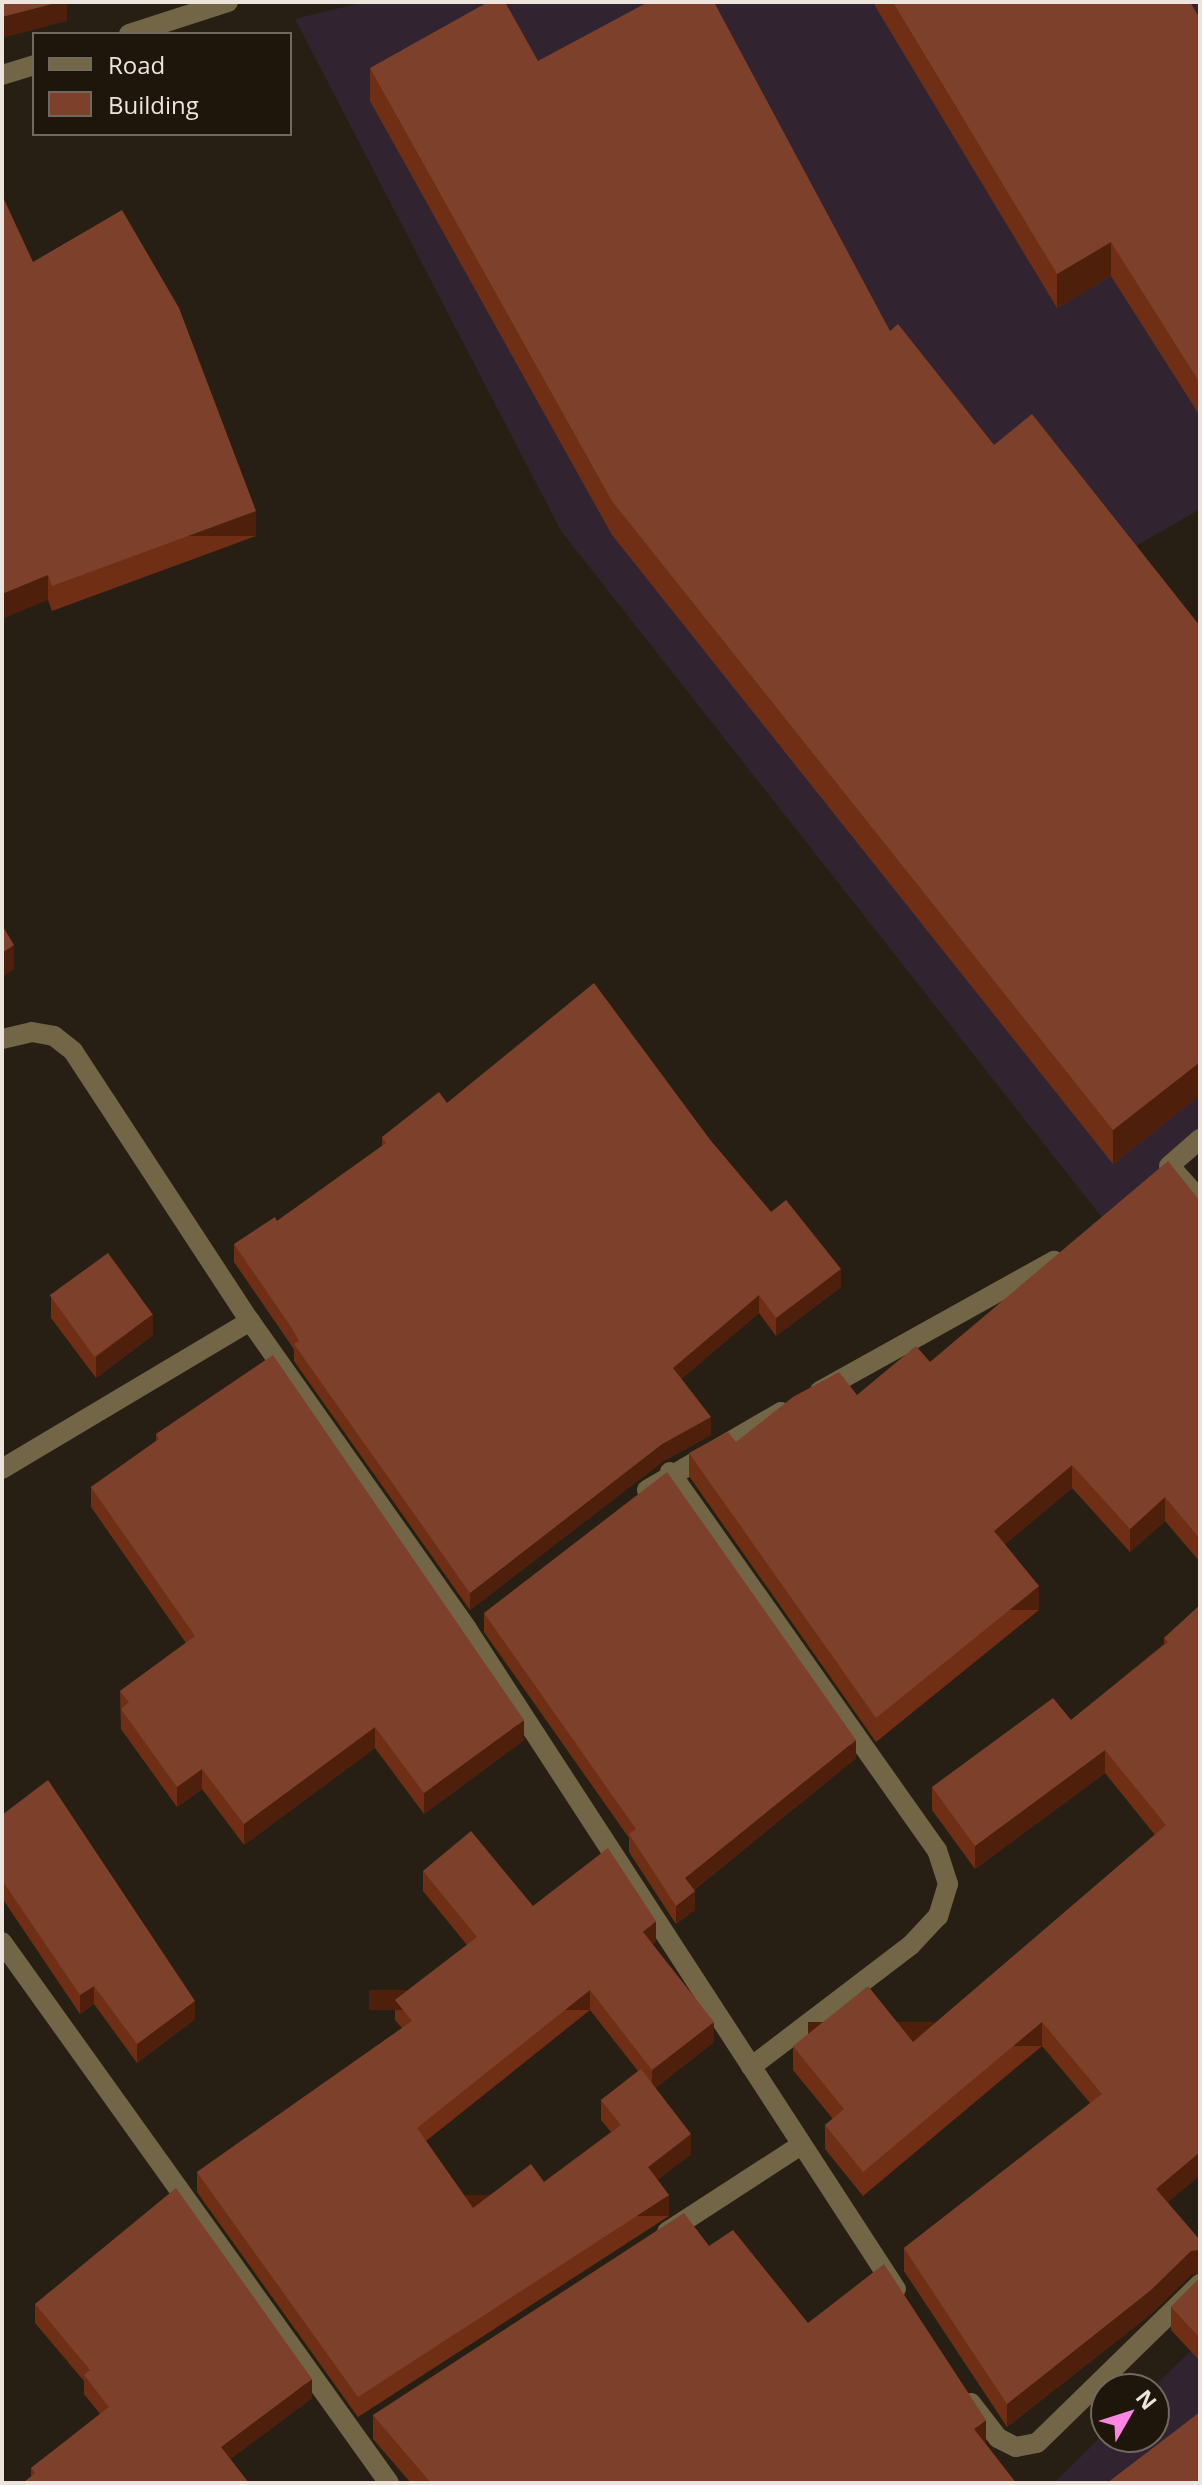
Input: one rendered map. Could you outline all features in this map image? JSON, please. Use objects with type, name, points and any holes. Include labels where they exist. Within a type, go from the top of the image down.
[{"type":"street","points":[[135,32],[228,2]]},
{"type":"street","points":[[2,75],[32,66]]},
{"type":"street","points":[[2,1039],[43,1034],[73,1051],[250,1321],[473,1624],[751,2067],[905,2303]]},
{"type":"street","points":[[1200,1139],[1163,1171],[1200,1200]]},
{"type":"street","points":[[634,1500],[670,1472],[1048,1267],[1072,1246]]},
{"type":"street","points":[[2,1469],[250,1321]]},
{"type":"street","points":[[670,1472],[937,1850],[948,1884],[938,1916],[911,1945],[751,2067]]},
{"type":"street","points":[[2,1942],[362,2431],[389,2483]]},
{"type":"street","points":[[643,2247],[801,2145]]},
{"type":"street","points":[[958,2383],[998,2438],[1016,2447],[1037,2443],[1200,2284]]},
{"type":"shaded area","points":[[364,2],[1200,2],[1200,509],[1124,553],[1200,645],[1200,1153],[1111,1229],[561,531],[295,19]]},
{"type":"shaded area","points":[[1200,2342],[1200,2483],[1054,2483],[1090,2448],[1090,2453],[1170,2453],[1168,2373]]},
{"type":"building","points":[[2,2],[60,2],[2,17]]},
{"type":"building","points":[[488,2],[505,2],[538,61],[648,2],[714,2],[890,331],[898,324],[994,445],[1032,414],[1200,626],[1200,1062],[1113,1130],[612,501],[370,68]]},
{"type":"building","points":[[893,2],[1190,2],[1200,19],[1200,383],[1111,242],[1057,274]]},
{"type":"building","points":[[2,195],[33,262],[122,210],[179,308],[256,511],[52,586],[48,575],[2,594]]},
{"type":"building","points":[[2,925],[14,945],[2,953]]},
{"type":"building","points":[[594,983],[711,1141],[771,1212],[786,1200],[841,1269],[776,1318],[759,1295],[673,1368],[711,1417],[662,1444],[470,1593],[294,1344],[299,1341],[291,1327],[234,1244],[275,1217],[277,1221],[386,1143],[382,1137],[439,1092],[447,1103]]},
{"type":"building","points":[[1168,1161],[1200,1201],[1200,1539],[1165,1497],[1130,1529],[1072,1465],[994,1531],[1039,1586],[876,1718],[689,1453],[728,1432],[736,1442],[793,1397],[839,1372],[857,1395],[916,1346],[930,1362]]},
{"type":"building","points":[[108,1253],[153,1314],[94,1357],[50,1295]]},
{"type":"building","points":[[273,1355],[524,1720],[424,1793],[375,1727],[244,1824],[202,1769],[177,1787],[121,1709],[129,1702],[120,1691],[195,1636],[91,1487],[159,1439],[156,1434]]},
{"type":"building","points":[[667,1472],[856,1740],[685,1878],[695,1891],[676,1906],[629,1834],[636,1829],[484,1613]]},
{"type":"building","points":[[1200,1605],[1200,2152],[1156,2189],[1200,2240],[1200,2250],[1191,2251],[1151,2290],[1007,2404],[904,2248],[1102,2094],[1042,2022],[863,2172],[825,2125],[844,2109],[793,2046],[868,1986],[913,2042],[1166,1825],[1105,1750],[975,1846],[932,1787],[1053,1698],[1071,1720],[1168,1642],[1164,1638]]},
{"type":"building","points":[[48,1780],[195,2001],[137,2044],[94,1986],[80,1995],[2,1880],[2,1815]]},
{"type":"building","points":[[471,1831],[533,1906],[608,1848],[656,1921],[643,1932],[714,2022],[652,2070],[590,1990],[417,2128],[473,2208],[531,2164],[544,2182],[621,2125],[601,2100],[641,2069],[691,2134],[648,2167],[669,2195],[358,2397],[197,2172],[412,2021],[395,2000],[477,1937],[423,1871]]},
{"type":"building","points":[[176,2188],[312,2379],[221,2447],[249,2483],[23,2483],[35,2473],[31,2468],[109,2407],[84,2375],[90,2370],[35,2304]]},
{"type":"building","points":[[684,2213],[709,2246],[733,2230],[808,2323],[884,2264],[986,2420],[974,2429],[1016,2483],[431,2483],[373,2415]]},
{"type":"building","points":[[1200,2278],[1200,2338],[1171,2307]]},
{"type":"building","points":[[1200,2412],[1200,2483],[1107,2483],[1146,2453],[1170,2453],[1170,2435]]}]
